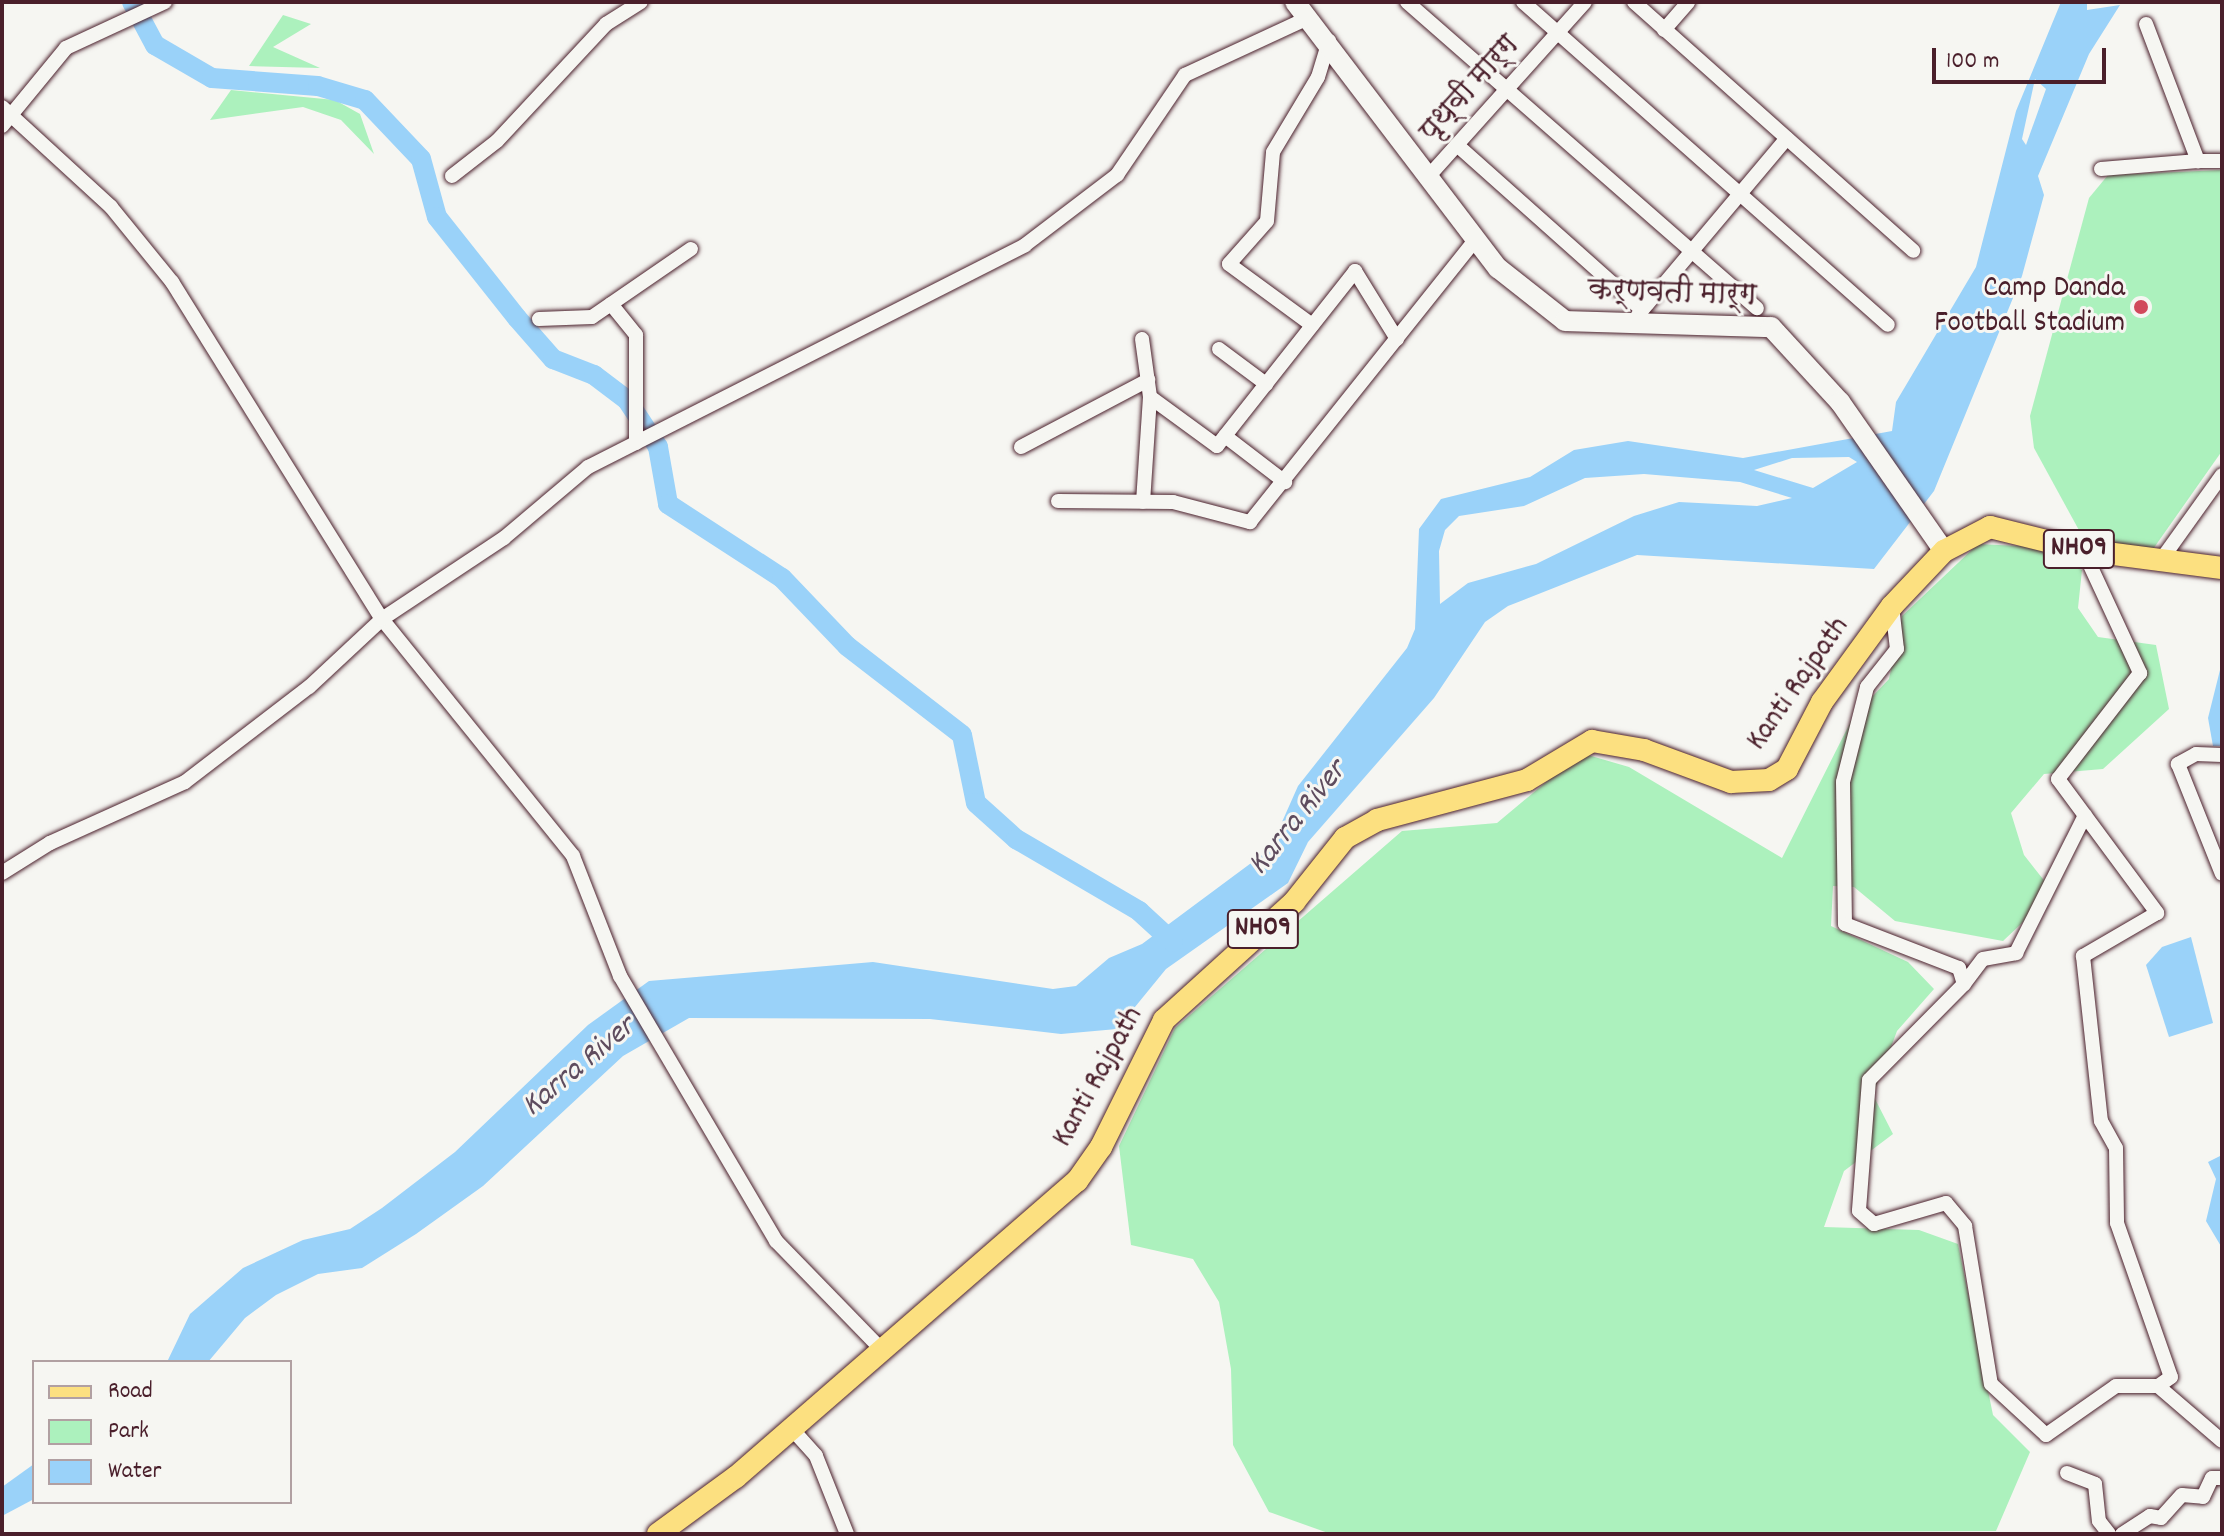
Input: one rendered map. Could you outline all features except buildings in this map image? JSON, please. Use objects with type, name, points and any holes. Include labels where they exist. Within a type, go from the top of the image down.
[{"type":"main road","name":"कर्णवती मार्ग","points":[[1302,10],[1329,41],[1498,268],[1565,321],[1638,317],[1771,327],[1840,402],[1944,551]]},
{"type":"main road","name":"NH09","points":[[1944,551],[1990,527],[2083,550],[2159,563],[2222,568]]},
{"type":"main road","name":"Kanti Rajpath","points":[[658,1534],[792,1429],[879,1347],[1077,1181],[1101,1147],[1164,1020],[1294,902],[1345,838],[1377,820],[1527,780],[1592,741],[1644,750],[1731,782],[1769,780],[1787,769],[1822,702],[1892,606],[1944,551]]},
{"type":"street","points":[[165,2],[66,48],[5,115],[111,207],[172,282],[382,619],[573,856],[620,976],[776,1241],[879,1347]]},
{"type":"street","points":[[452,176],[497,141],[606,24],[641,2]]},
{"type":"street","points":[[1407,2],[1757,308]]},
{"type":"street","points":[[1523,2],[1888,325]]},
{"type":"street","name":"पृथ्वी मार्ग","points":[[1428,177],[1585,2]]},
{"type":"street","points":[[1634,2],[1913,251]]},
{"type":"street","points":[[1664,30],[1688,2]]},
{"type":"street","points":[[2,873],[50,843],[185,782],[309,687],[382,619],[504,538],[588,467],[670,428],[848,329],[1025,245],[1117,175],[1185,75],[1302,10]]},
{"type":"street","points":[[2146,24],[2198,161]]},
{"type":"street","points":[[1312,325],[1229,264],[1267,221],[1273,152],[1318,77],[1329,41]]},
{"type":"street","points":[[1457,145],[1638,317],[1787,138]]},
{"type":"street","points":[[2101,169],[2222,161]]},
{"type":"street","points":[[1058,501],[1143,502],[1250,522],[1476,239]]},
{"type":"street","points":[[539,319],[592,317],[691,249]]},
{"type":"street","points":[[1150,397],[1217,446],[1355,271],[1397,339]]},
{"type":"street","points":[[611,304],[636,335],[641,392],[639,442]]},
{"type":"street","points":[[1142,339],[1150,397],[1143,502]]},
{"type":"street","points":[[1219,349],[1266,384]]},
{"type":"street","points":[[1021,447],[1148,380]]},
{"type":"street","points":[[1225,436],[1285,482]]},
{"type":"street","points":[[2159,563],[2222,475]]},
{"type":"street","points":[[2083,550],[2140,673],[2058,779],[2085,815],[2157,913],[2083,956],[2101,1121],[2116,1148],[2117,1223],[2171,1377],[2158,1386],[2116,1386],[2046,1435],[1991,1384],[1965,1226],[1946,1203],[1874,1224],[1859,1211],[1869,1080],[1964,984],[1983,959],[2016,953],[2085,815]]},
{"type":"street","points":[[1892,606],[1897,649],[1867,687],[1843,782],[1845,924],[1959,968],[1964,984]]},
{"type":"street","points":[[2222,755],[2196,754],[2178,764],[2222,874]]},
{"type":"street","points":[[2158,1386],[2222,1441]]},
{"type":"street","points":[[792,1429],[816,1456],[847,1534]]},
{"type":"street","points":[[2067,1473],[2095,1484],[2099,1521],[2109,1534]]},
{"type":"street","points":[[2122,1534],[2150,1516],[2161,1518],[2182,1495],[2203,1497],[2212,1478],[2222,1478]]},
{"type":"green space","points":[[283,15],[311,24],[273,47],[320,68],[249,66]]},
{"type":"green space","points":[[231,90],[335,100],[360,114],[374,154],[341,120],[303,107],[210,120]]},
{"type":"green space","name":"Camp Danda Football Stadium","points":[[2222,170],[2222,451],[2151,552],[2086,543],[2034,448],[2030,416],[2089,198],[2108,175]]},
{"type":"green space","points":[[1978,544],[2039,547],[2082,570],[2078,608],[2098,637],[2156,645],[2169,709],[2103,769],[2044,774],[2011,813],[2024,855],[2054,893],[2003,941],[1895,921],[1854,887],[1833,886],[1831,926],[1908,962],[1934,989],[1897,1031],[1873,1095],[1893,1134],[1844,1171],[1824,1227],[1919,1230],[1958,1244],[1993,1415],[2030,1452],[1996,1531],[1331,1534],[1269,1512],[1233,1445],[1231,1369],[1219,1302],[1193,1259],[1131,1245],[1119,1146],[1175,1028],[1402,831],[1497,823],[1581,753],[1629,767],[1782,858],[1853,717],[1889,679],[1902,616]]},
{"type":"water","name":"Karra River","points":[[2061,2],[2087,2],[2087,10],[2120,5],[2089,54],[2038,176],[2044,195],[2022,276],[1934,491],[1874,569],[1637,555],[1508,606],[1485,622],[1434,698],[1308,842],[1288,883],[1166,969],[1117,1029],[1061,1034],[930,1019],[689,1018],[623,1056],[483,1186],[416,1234],[362,1268],[318,1274],[276,1295],[245,1318],[210,1360],[168,1360],[190,1314],[243,1268],[303,1240],[350,1229],[382,1208],[455,1152],[588,1025],[649,981],[873,962],[1053,989],[1076,986],[1109,958],[1142,944],[1270,849],[1298,786],[1407,648],[1415,629],[1419,529],[1441,499],[1530,477],[1574,450],[1628,441],[1743,458],[1892,431],[1896,402],[1976,267],[2016,111]],"holes":[[[2035,79],[2046,89],[2026,145],[2022,139]],[[1849,457],[1857,462],[1813,488],[1754,470],[1792,458]],[[1644,474],[1740,482],[1792,498],[1757,506],[1679,502],[1634,516],[1536,564],[1468,583],[1440,604],[1439,551],[1445,530],[1459,516],[1524,506],[1585,478]]]},
{"type":"water","points":[[2222,662],[2222,746],[2213,746],[2208,718]]},
{"type":"water","points":[[2191,937],[2213,1023],[2169,1037],[2146,965],[2162,947]]},
{"type":"water","points":[[2222,1155],[2222,1248],[2206,1221],[2216,1179],[2208,1162]]},
{"type":"water","points":[[32,1465],[32,1500],[2,1516],[2,1487]]},
{"type":"waterway","points":[[132,2],[155,45],[212,78],[318,86],[365,100],[421,159],[437,217],[517,318],[553,359],[594,375],[627,400],[658,447],[668,504],[782,578],[847,646],[962,735],[976,803],[1016,839],[1139,911],[1173,942]]},
{"type":"place","name":"Camp Danda Football Stadium","points":[[2141,307]]}]
